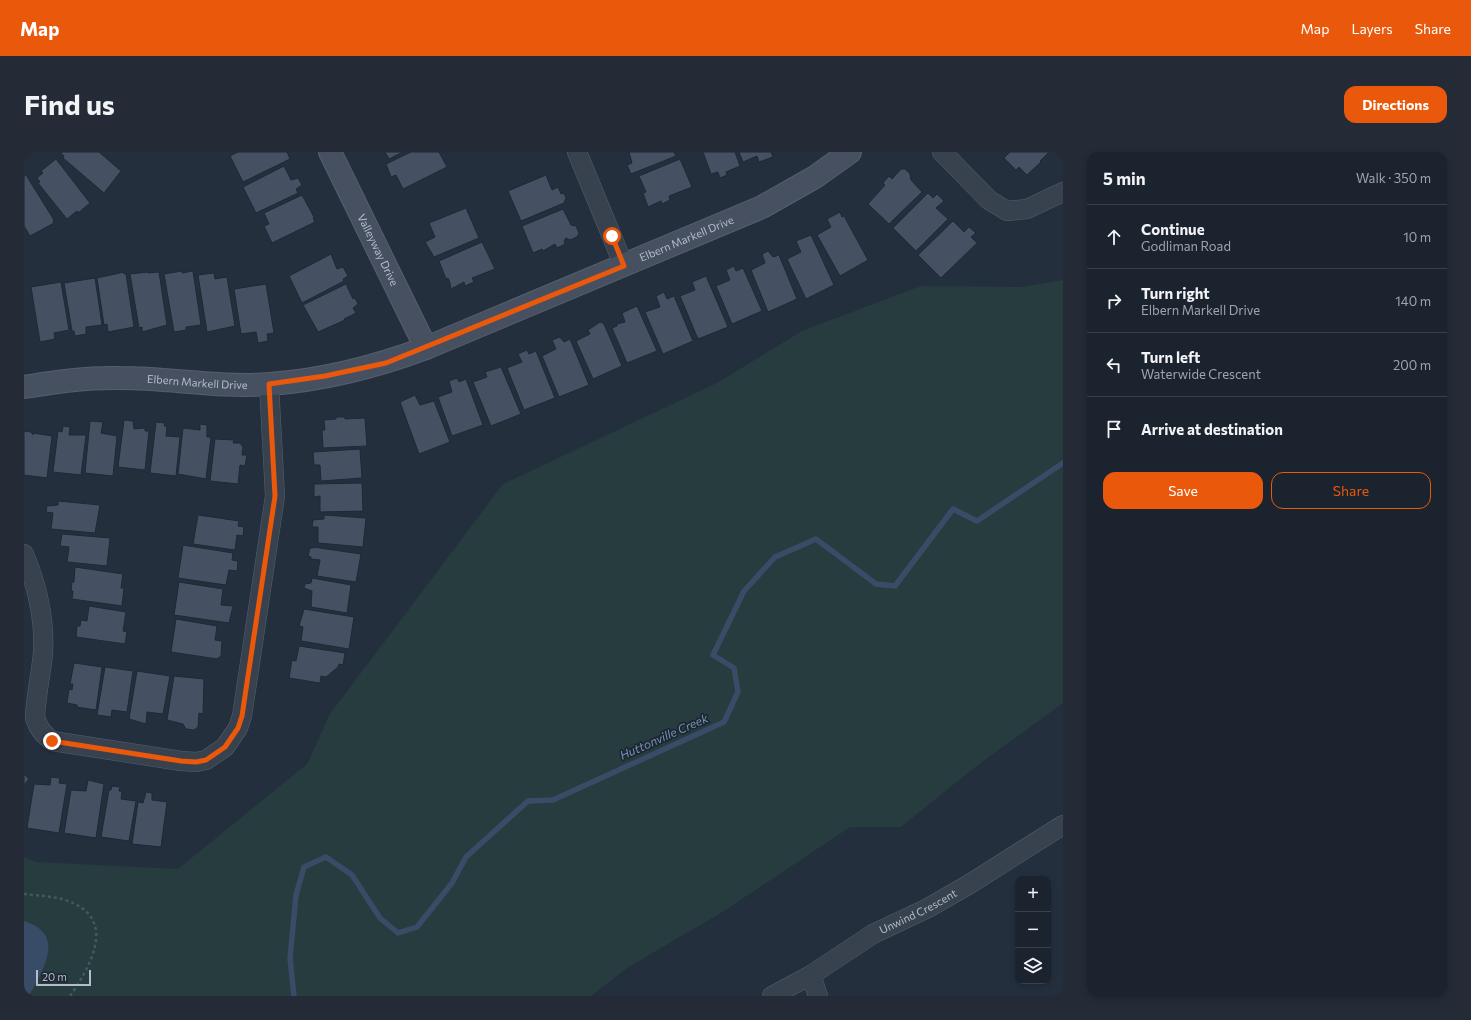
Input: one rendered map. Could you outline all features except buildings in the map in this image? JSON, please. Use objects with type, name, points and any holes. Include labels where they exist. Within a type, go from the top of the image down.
[{"type":"street","name":"Valleyway Drive","points":[[330,152],[426,348]]},
{"type":"street","points":[[577,152],[624,266]]},
{"type":"street","name":"Elbern Markell Drive","points":[[24,387],[78,380],[120,378],[211,383],[269,384],[358,370],[386,363],[426,348],[624,266],[762,207],[815,177],[850,152]]},
{"type":"street","points":[[942,152],[990,200],[1007,211],[1027,209],[1063,192]]},
{"type":"street","points":[[24,554],[40,603],[43,627],[43,654],[35,717],[38,727],[44,735],[52,741],[181,761],[206,760],[218,753],[233,738],[242,716],[275,496],[269,384]]},
{"type":"street","name":"Unwind Crescent","points":[[772,996],[811,975],[873,934],[928,908],[968,885],[1063,826]]},
{"type":"street","points":[[811,975],[818,996]]},
{"type":"path","points":[[24,894],[75,904],[88,913],[93,923],[97,935],[94,952],[82,979],[70,996]]},
{"type":"green space","points":[[1063,280],[1063,703],[974,768],[901,827],[850,827],[724,911],[627,968],[591,996],[24,996],[24,857],[36,862],[178,869],[307,764],[330,714],[503,484],[717,383],[802,331],[921,286],[1021,287]]},
{"type":"water","points":[[24,921],[37,927],[45,935],[48,944],[48,954],[45,964],[29,996],[24,996]]},
{"type":"waterway","name":"Huttonville Creek","points":[[294,996],[290,958],[296,895],[304,867],[326,857],[352,875],[380,918],[398,933],[417,927],[452,883],[466,857],[528,801],[553,800],[724,722],[738,692],[734,668],[713,655],[744,591],[775,557],[816,539],[876,584],[895,586],[953,509],[977,521],[1063,463]]},
{"type":"route","points":[[52,741],[196,762],[206,760],[225,747],[233,738],[242,716],[275,496],[269,384],[325,376],[386,363],[426,348],[624,266],[612,236]]}]
